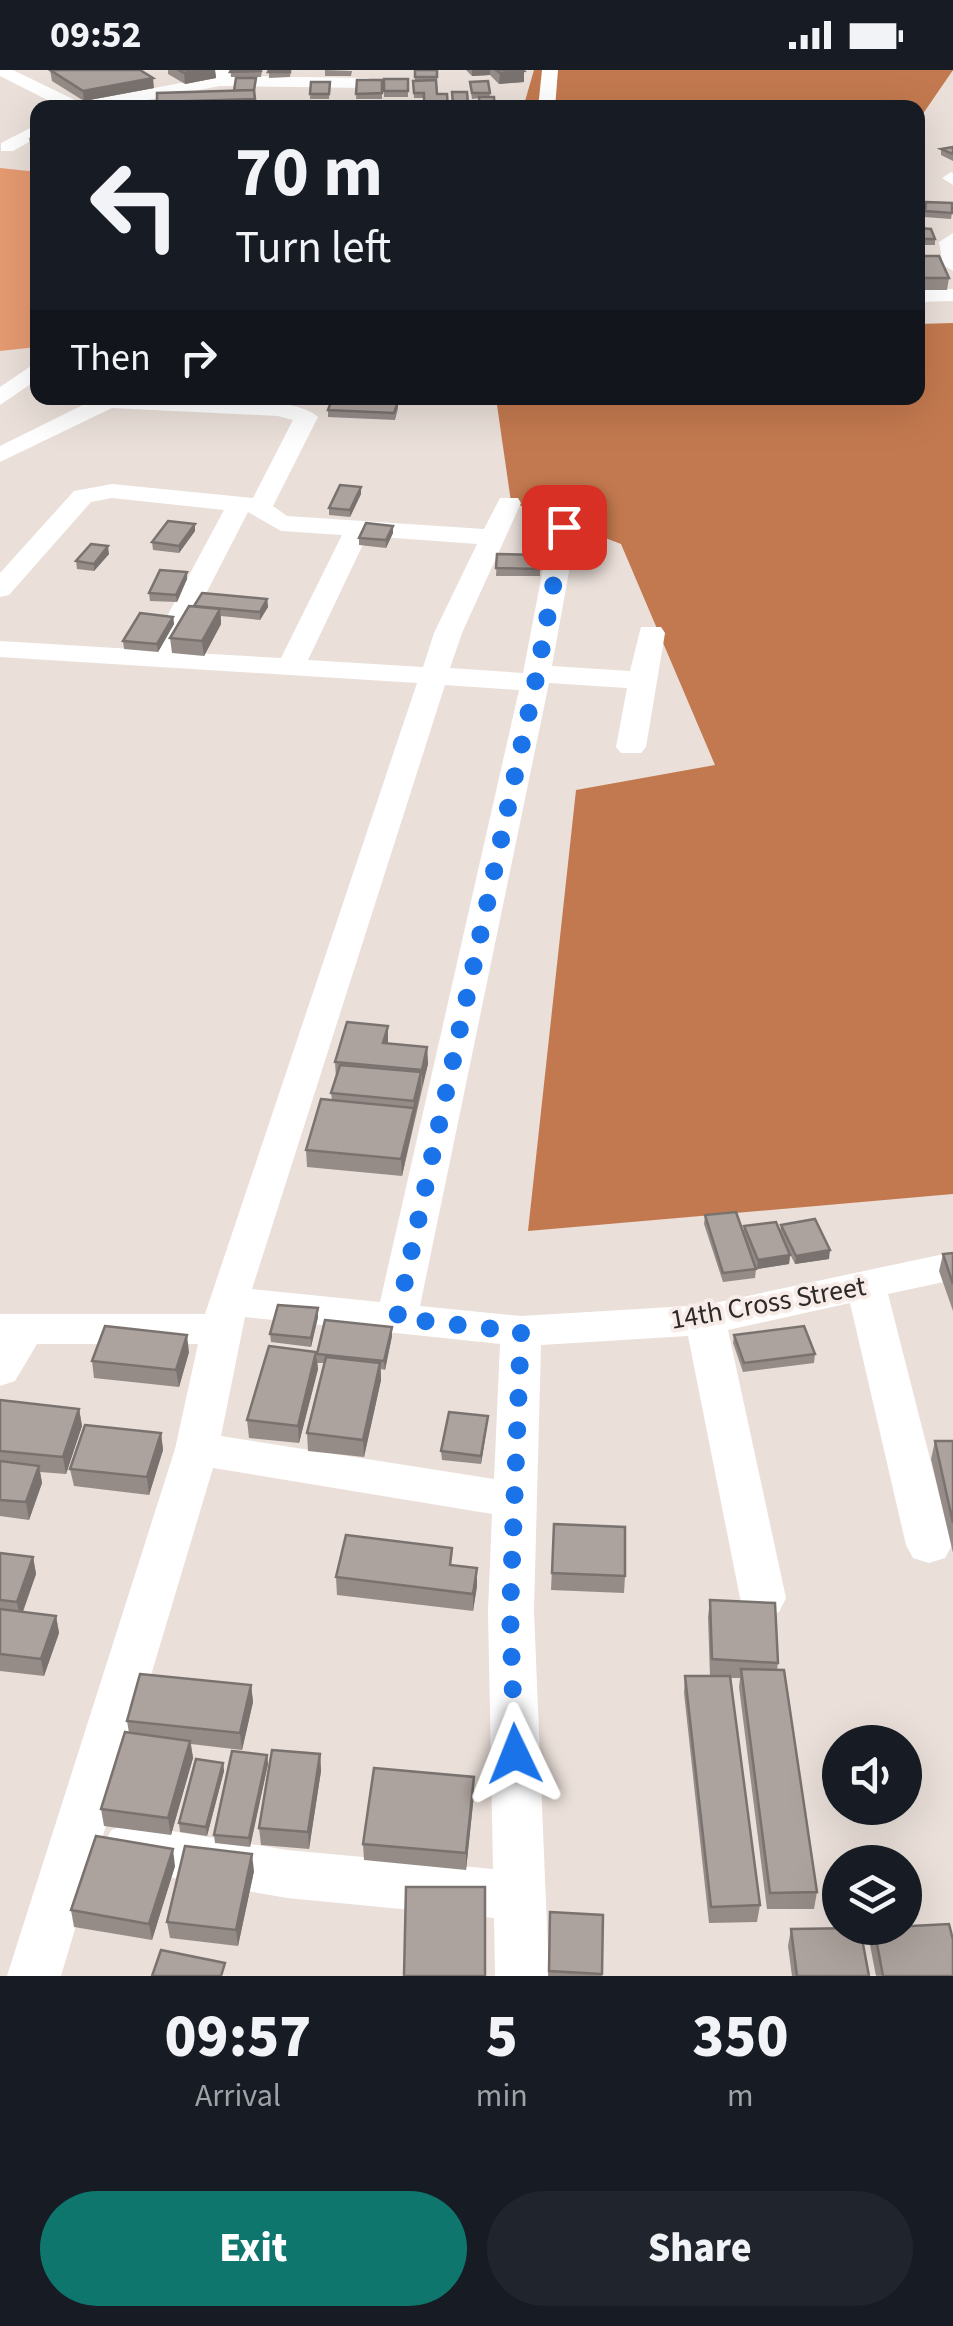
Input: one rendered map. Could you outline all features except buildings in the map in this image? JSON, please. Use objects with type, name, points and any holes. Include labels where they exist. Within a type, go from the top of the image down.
[{"type":"street","points":[[0,70],[62,100]]},
{"type":"street","points":[[547,100],[550,70]]},
{"type":"street","points":[[110,100],[222,76],[315,76],[368,83]]},
{"type":"street","points":[[0,98],[24,83]]},
{"type":"street","points":[[6,146],[30,133]]},
{"type":"street","points":[[953,239],[949,242],[953,264]]},
{"type":"street","points":[[925,296],[953,295]]},
{"type":"street","points":[[0,398],[30,375]]},
{"type":"street","points":[[1,453],[99,405]]},
{"type":"street","points":[[158,660],[306,417],[280,409],[212,405]]},
{"type":"street","points":[[0,589],[82,496],[93,493],[112,491],[251,505],[281,523],[358,528],[502,520],[448,633],[224,1315],[197,1449],[34,1976]]},
{"type":"street","points":[[397,1318],[536,678],[564,527]]},
{"type":"street","points":[[290,669],[358,528]]},
{"type":"street","points":[[631,748],[651,632]]},
{"type":"street","points":[[0,649],[434,677],[643,680]]},
{"type":"street","name":"14th Cross Street","points":[[12,1329],[224,1315],[397,1318],[521,1332],[706,1320],[953,1266]]},
{"type":"street","points":[[866,1285],[929,1546]]},
{"type":"street","points":[[706,1320],[763,1598]]},
{"type":"street","points":[[0,1370],[12,1329]]},
{"type":"street","points":[[521,1332],[510,1612],[522,1976]]},
{"type":"street","points":[[197,1449],[514,1500]]},
{"type":"street","points":[[108,1844],[287,1874],[520,1896]]},
{"type":"shaded area","points":[[534,70],[953,70],[925,111],[925,100],[525,100]]},
{"type":"shaded area","points":[[0,168],[30,171],[30,348],[0,351]]},
{"type":"shaded area","points":[[953,323],[953,1194],[528,1231],[576,790],[715,765],[621,544],[511,502],[497,405],[925,405],[925,324]]},
{"type":"route","points":[[515,1754],[510,1612],[521,1332],[397,1318],[537,674],[564,527]]}]
